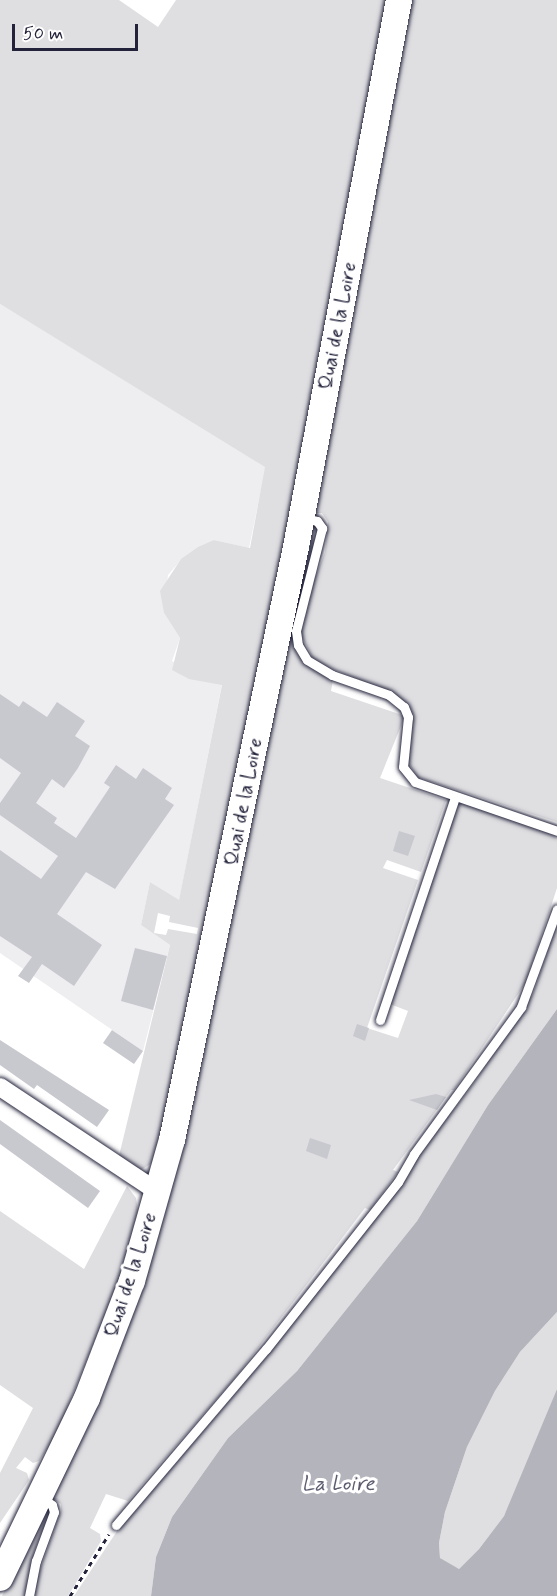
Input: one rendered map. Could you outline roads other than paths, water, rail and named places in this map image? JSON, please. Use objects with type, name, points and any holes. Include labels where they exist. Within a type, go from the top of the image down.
[{"type":"main road","name":"Quai de la Loire","points":[[0,1578],[41,1497],[99,1367],[132,1281],[158,1192],[185,1085],[302,517],[399,0]]},
{"type":"street","points":[[0,1087],[158,1192]]},
{"type":"lane","points":[[302,517],[317,521],[322,528],[297,620],[298,645],[318,668],[399,701],[408,717],[402,759],[406,773],[422,786],[557,831]]},
{"type":"lane","points":[[380,1020],[455,797]]},
{"type":"lane","points":[[116,1525],[266,1349],[387,1197],[521,1007],[557,909]]},
{"type":"lane","points":[[29,1596],[36,1561],[54,1512],[41,1497]]},
{"type":"water","name":"La Loire","points":[[557,1009],[557,1312],[520,1352],[495,1391],[467,1447],[445,1512],[439,1543],[440,1558],[459,1569],[479,1549],[504,1516],[557,1389],[557,1596],[151,1596],[156,1557],[172,1517],[228,1438],[297,1371],[417,1221],[488,1105]]}]
